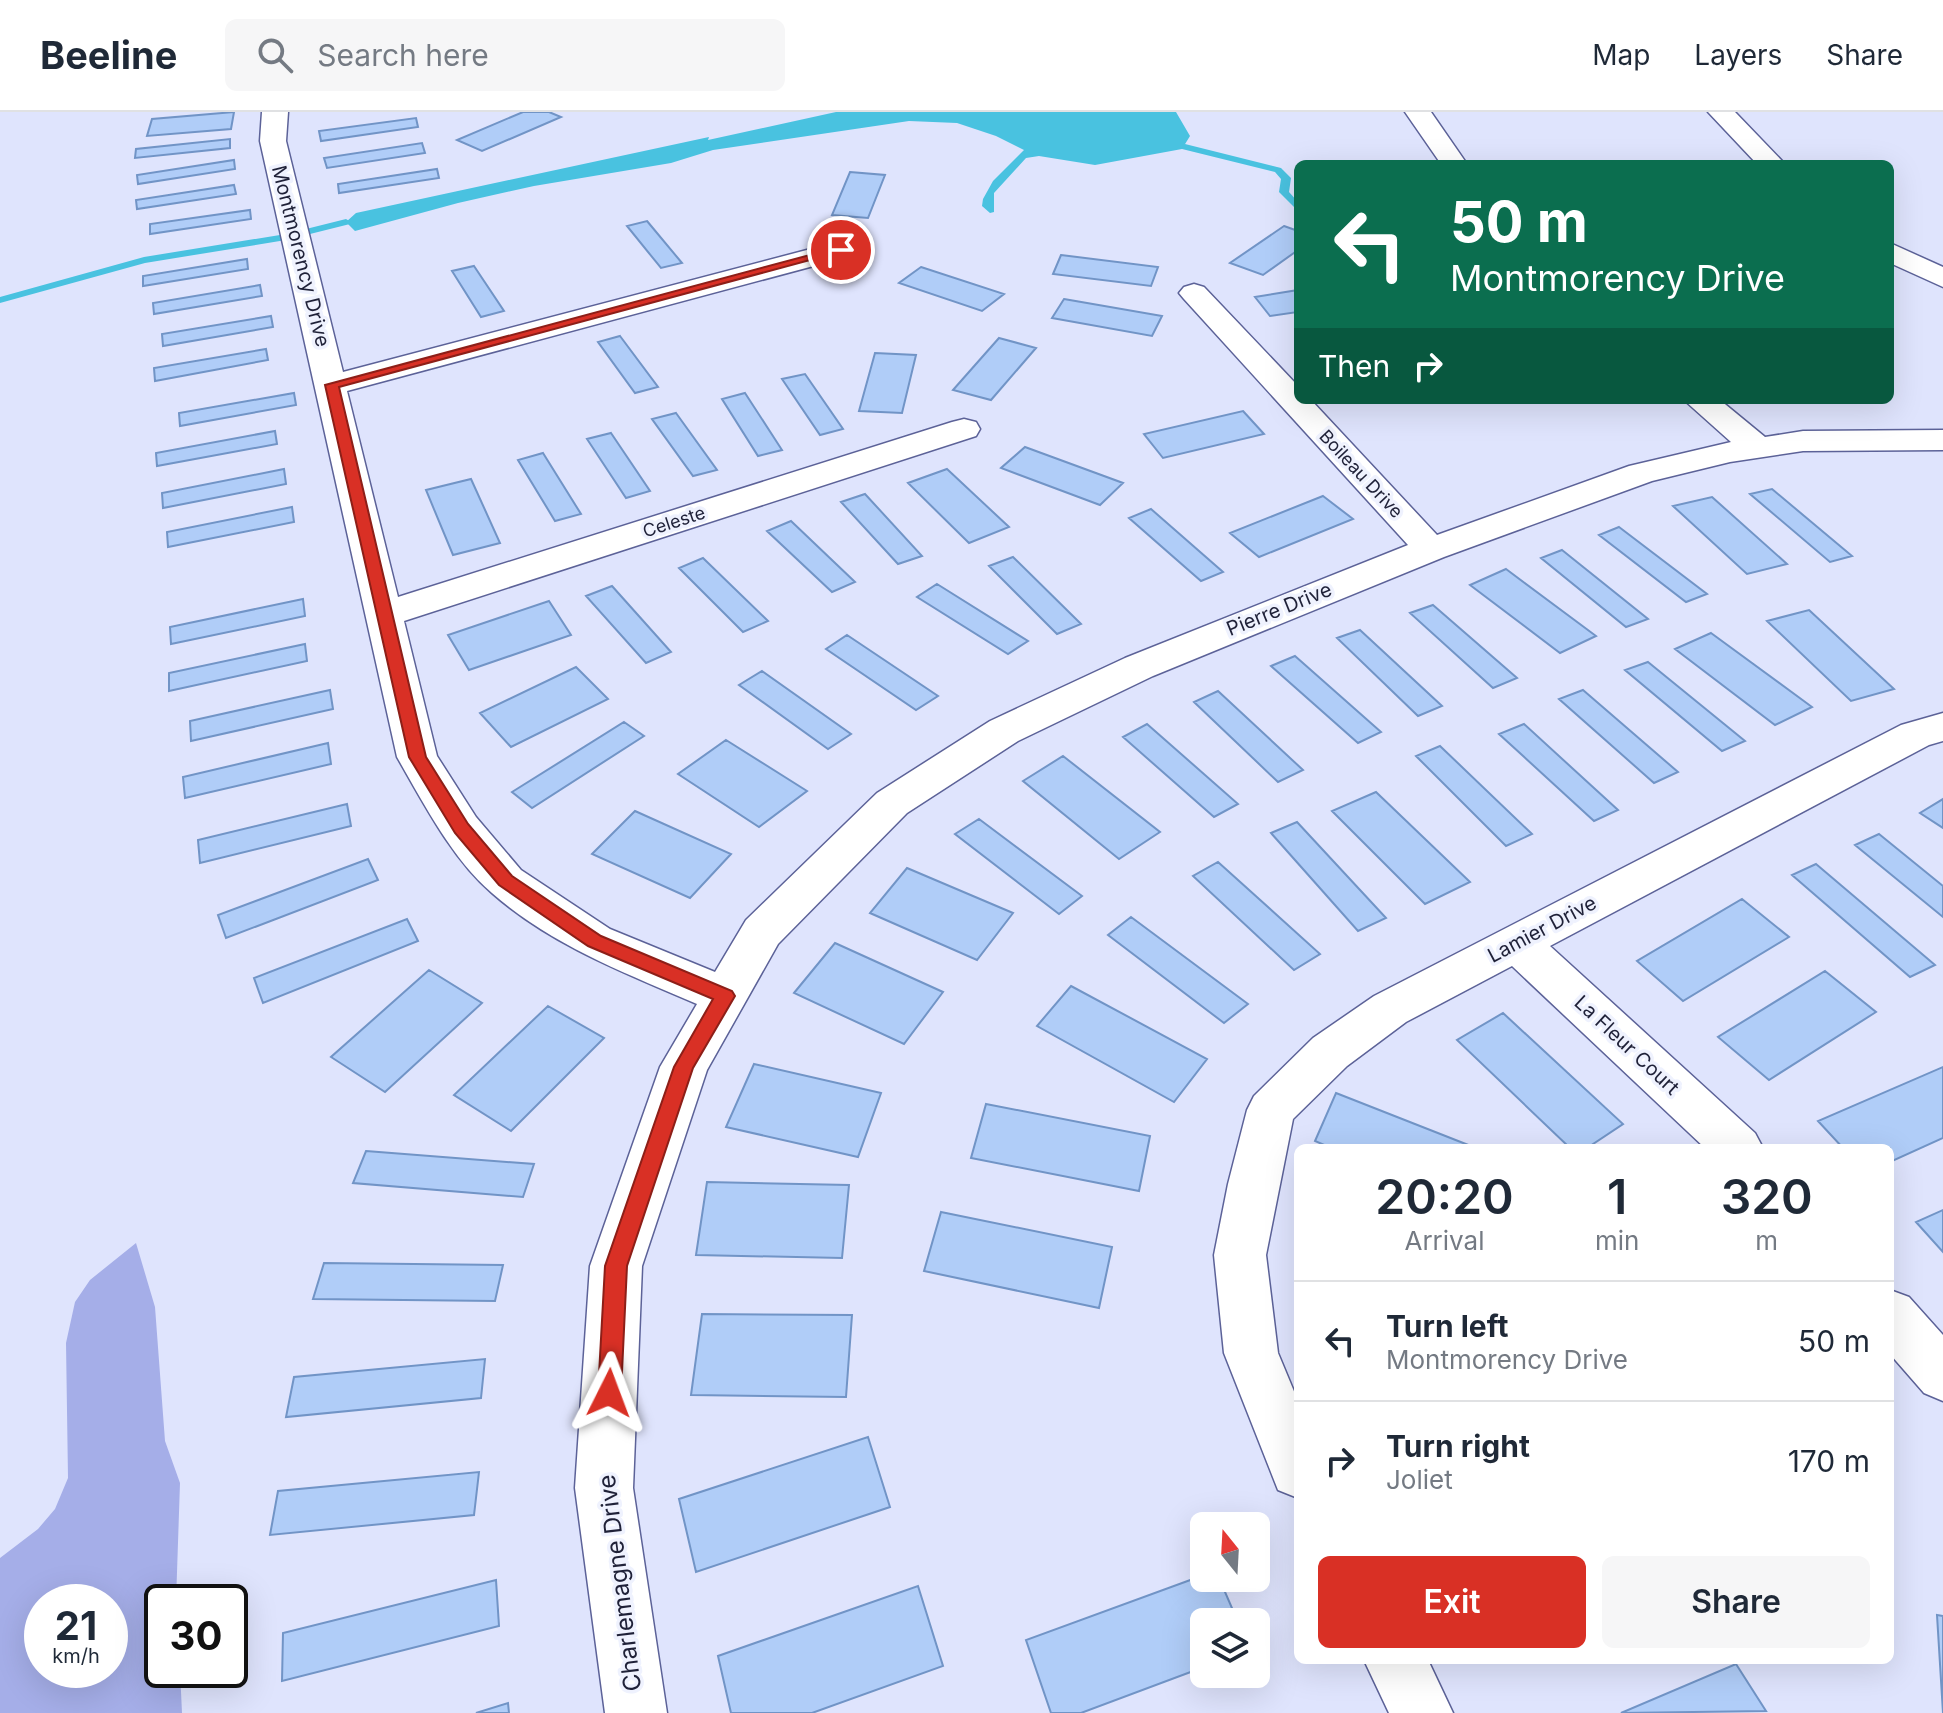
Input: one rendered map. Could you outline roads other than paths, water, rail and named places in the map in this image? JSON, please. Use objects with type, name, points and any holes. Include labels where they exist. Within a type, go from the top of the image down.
[{"type":"street","name":"Montmorency Drive","points":[[275,112],[273,141],[417,757],[461,828],[506,881],[594,941],[725,996]]},
{"type":"street","points":[[1418,112],[1451,160]]},
{"type":"street","points":[[1721,112],[1768,160]]},
{"type":"street","points":[[332,385],[841,250]]},
{"type":"street","points":[[1894,254],[1943,278]]},
{"type":"street","name":"Boileau Drive","points":[[1194,293],[1294,401]]},
{"type":"street","name":"Boileau Drive","points":[[1297,404],[1431,549]]},
{"type":"street","points":[[1705,404],[1757,447]]},
{"type":"street","name":"Celeste","points":[[385,614],[964,429]]},
{"type":"street","name":"Pierre Drive","points":[[725,996],[762,932],[892,803],[1004,731],[1199,641],[1431,549],[1641,473],[1757,447],[1803,441],[1943,440]]},
{"type":"street","name":"Lamier Drive","points":[[1294,1460],[1251,1353],[1240,1255],[1271,1110],[1330,1052],[1390,1009],[1901,742],[1943,727]]},
{"type":"street","name":"La Fleur Court","points":[[1516,942],[1734,1144]]},
{"type":"street","name":"Charlemagne Drive","points":[[636,1713],[604,1488],[616,1266],[684,1067],[725,996]]},
{"type":"street","points":[[1894,1319],[1943,1375]]},
{"type":"street","points":[[1397,1664],[1422,1713]]},
{"type":"waterway","points":[[1185,147],[1278,170],[1286,178],[1284,192],[1294,203]]},
{"type":"waterway","points":[[0,300],[144,260],[286,237],[346,222]]}]
